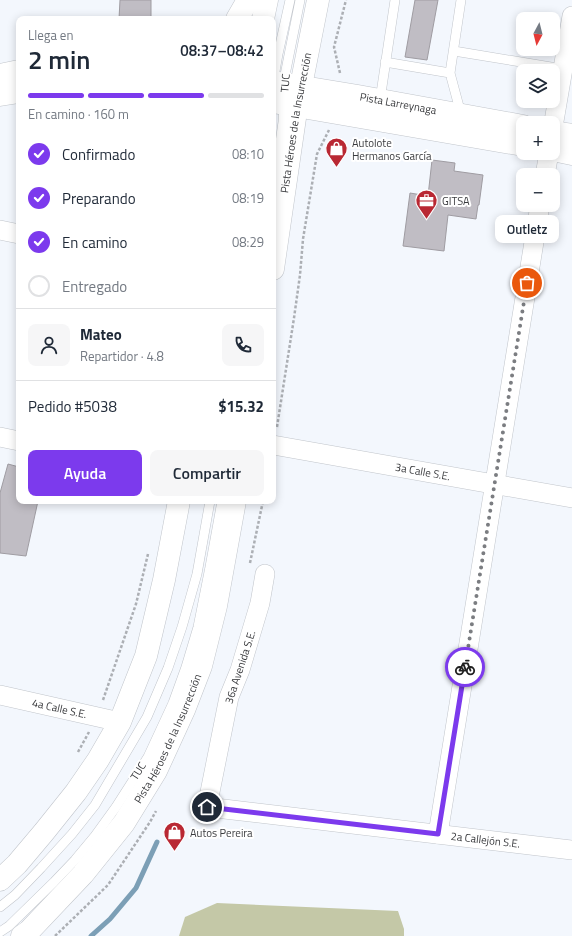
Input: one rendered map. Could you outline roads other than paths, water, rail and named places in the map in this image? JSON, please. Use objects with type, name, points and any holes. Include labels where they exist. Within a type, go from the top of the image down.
[{"type":"main road","points":[[239,16],[248,0]]},
{"type":"main road","points":[[264,16],[267,0]]},
{"type":"main road","name":"Pista Héroes de la Insurrección","points":[[276,216],[283,92],[318,0]]},
{"type":"main road","points":[[0,76],[16,72]]},
{"type":"main road","points":[[0,95],[16,92]]},
{"type":"main road","name":"Pista Larreynaga","points":[[283,92],[337,102],[516,143]]},
{"type":"main road","name":"Pista Larreynaga","points":[[337,102],[380,100],[516,125]]},
{"type":"main road","points":[[560,133],[572,135]]},
{"type":"main road","points":[[560,151],[572,154]]},
{"type":"main road","points":[[0,880],[17,864],[76,792],[98,760],[120,722],[146,656],[164,580],[178,504]]},
{"type":"main road","name":"Pista Héroes de la Insurrección","points":[[22,936],[29,931],[82,874],[124,823],[156,771],[184,710],[201,666],[216,606],[234,504]]},
{"type":"street","points":[[555,116],[572,16]]},
{"type":"street","points":[[438,834],[539,212]]},
{"type":"street","points":[[0,230],[16,233]]},
{"type":"street","points":[[0,437],[16,440]]},
{"type":"street","name":"3a Calle S.E.","points":[[276,446],[572,498]]},
{"type":"street","name":"36a Avenida S.E.","points":[[207,807],[229,697],[240,670],[260,603],[265,574]]},
{"type":"street","name":"4a Calle S.E.","points":[[0,695],[120,722]]},
{"type":"street","name":"2a Callejón S.E.","points":[[207,807],[572,850]]},
{"type":"lane","name":"TUC","points":[[276,170],[283,122],[283,92],[278,54],[290,0]]},
{"type":"lane","name":"TUC","points":[[283,92],[300,0]]},
{"type":"lane","points":[[380,100],[395,0]]},
{"type":"lane","points":[[461,0],[450,73],[461,115]]},
{"type":"lane","points":[[454,51],[563,69]]},
{"type":"lane","points":[[386,62],[450,73]]},
{"type":"lane","name":"TUC","points":[[0,907],[41,868],[72,834],[95,805],[147,717],[168,668],[182,627],[197,574],[209,504]]},
{"type":"lane","name":"TUC","points":[[0,932],[9,926],[75,860],[116,807],[148,756],[173,703],[196,634],[221,504]]},
{"type":"waterway","points":[[91,936],[110,919],[136,888],[157,842]]},
{"type":"place","name":"Autolote Hermanos García","points":[[337,168]]},
{"type":"place","name":"GITSA","points":[[427,220]]},
{"type":"place","name":"Outletz","points":[[527,283]]},
{"type":"place","name":"Autos Pereira","points":[[175,852]]}]
